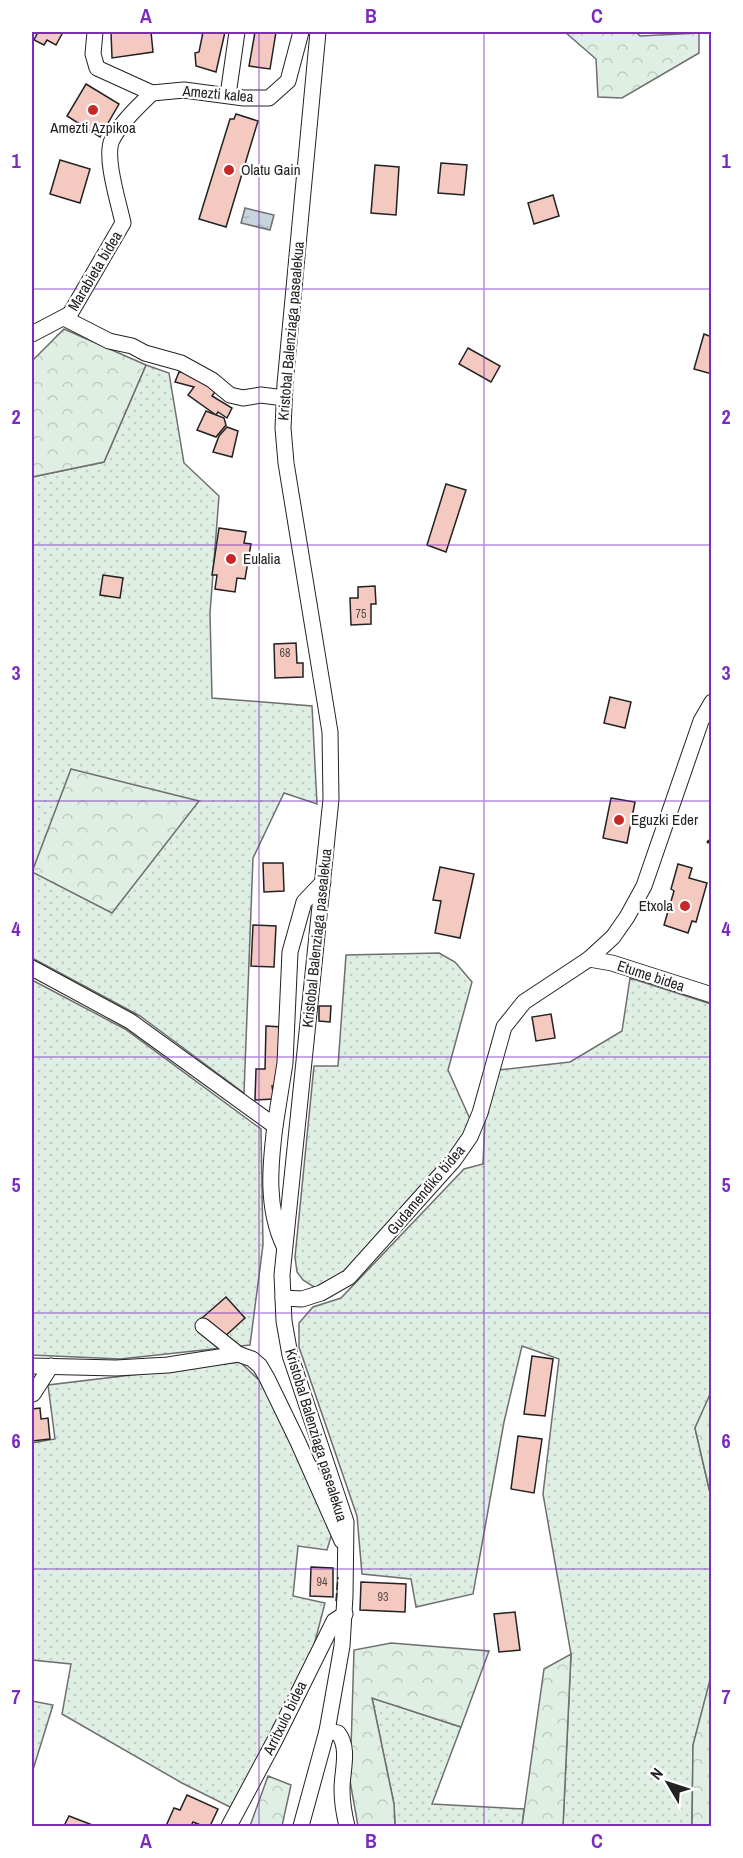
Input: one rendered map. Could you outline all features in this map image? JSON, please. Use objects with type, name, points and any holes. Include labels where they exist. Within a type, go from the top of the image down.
[{"type":"street","points":[[95,32],[93,54],[98,68],[152,93]]},
{"type":"street","points":[[228,95],[237,32]]},
{"type":"street","name":"Amezti kalea","points":[[152,93],[184,90],[244,98],[269,98],[288,81],[301,32]]},
{"type":"street","name":"Kristobal Balenziaga pasealekua","points":[[300,1827],[327,1731],[342,1646],[345,1614],[346,1522],[290,1355],[282,1298],[285,1249],[331,799],[330,732],[286,462],[283,428],[308,123],[318,32]]},
{"type":"street","name":"Marabieta bidea","points":[[32,334],[70,314],[123,224],[110,167],[111,142],[152,93]]},
{"type":"street","points":[[64,318],[109,341],[132,346],[146,353],[181,363],[212,380],[230,395],[243,398],[261,395],[284,398]]},
{"type":"street","name":"Gudamendiko bidea","points":[[282,1298],[302,1299],[321,1293],[349,1277],[454,1160],[470,1137],[480,1113],[501,1035],[509,1019],[524,1002],[589,959],[613,937],[627,917],[644,886],[701,721],[711,702]]},
{"type":"street","points":[[285,1249],[275,1224],[272,1204],[271,1157],[285,1063],[290,952],[304,902],[324,882]]},
{"type":"street","name":"Etume bidea","points":[[589,959],[612,963],[711,995]]},
{"type":"street","points":[[32,968],[130,1021],[274,1126]]},
{"type":"street","points":[[203,1326],[238,1354],[252,1359],[260,1366],[298,1442],[345,1549]]},
{"type":"street","points":[[32,1366],[116,1368],[168,1365],[238,1354]]},
{"type":"street","points":[[33,1394],[51,1366]]},
{"type":"street","name":"Arritxulo bidea","points":[[229,1827],[334,1621],[345,1614]]},
{"type":"street","points":[[327,1731],[338,1733],[345,1748],[342,1790],[343,1812],[347,1827]]},
{"type":"green space","points":[[565,32],[636,32],[640,36],[699,33],[699,53],[622,98],[598,97],[596,59]]},
{"type":"green space","points":[[64,329],[146,365],[104,462],[32,477],[32,361]]},
{"type":"green space","points":[[146,365],[169,373],[184,463],[219,496],[210,613],[212,698],[312,706],[317,804],[284,793],[253,858],[244,1093],[140,1016],[32,958],[32,477],[104,462]]},
{"type":"green space","points":[[71,769],[199,801],[112,913],[32,872]]},
{"type":"green space","points":[[439,953],[455,962],[472,982],[448,1070],[470,1119],[463,1136],[445,1160],[348,1269],[324,1286],[314,1287],[303,1280],[297,1272],[295,1257],[314,1066],[338,1066],[346,955]]},
{"type":"green space","points":[[630,978],[711,1004],[712,1392],[695,1428],[711,1497],[712,1676],[693,1745],[692,1826],[563,1826],[571,1654],[543,1494],[559,1359],[522,1346],[504,1422],[473,1594],[416,1607],[411,1579],[362,1574],[357,1516],[299,1347],[299,1323],[313,1307],[341,1298],[464,1169],[483,1164],[485,1120],[498,1070],[570,1062],[622,1031]]},
{"type":"green space","points":[[32,980],[125,1029],[261,1129],[263,1245],[250,1345],[120,1359],[32,1355]]},
{"type":"green space","points":[[240,1362],[259,1380],[287,1431],[332,1533],[327,1550],[298,1546],[293,1596],[325,1603],[312,1653],[232,1808],[182,1783],[62,1714],[71,1664],[32,1660],[32,1443],[55,1439],[48,1385]]},
{"type":"green space","points":[[711,1392],[711,1497],[695,1428]]},
{"type":"green space","points":[[391,1643],[489,1651],[461,1727],[372,1698],[394,1804],[395,1826],[358,1826],[350,1781],[354,1650]]},
{"type":"green space","points":[[571,1654],[563,1826],[522,1826],[544,1669]]},
{"type":"green space","points":[[711,1676],[711,1826],[692,1826],[693,1745]]},
{"type":"green space","points":[[372,1698],[461,1727],[432,1804],[524,1809],[522,1826],[395,1826],[394,1804]]},
{"type":"green space","points":[[32,1701],[53,1705],[32,1773]]},
{"type":"green space","points":[[268,1776],[291,1785],[282,1826],[250,1826]]},
{"type":"water","points":[[245,208],[274,215],[270,230],[241,223]]},
{"type":"building","points":[[38,32],[63,32],[56,45],[47,40],[44,45],[34,40]]},
{"type":"building","points":[[111,32],[151,32],[153,52],[112,58]]},
{"type":"building","points":[[203,32],[225,32],[216,72],[196,66],[195,53],[199,52]]},
{"type":"building","points":[[255,32],[276,32],[270,69],[249,66]]},
{"type":"building","name":"Amezti Azpikoa","points":[[86,84],[119,104],[100,137],[67,116]]},
{"type":"building","name":"Olatu Gain","points":[[236,114],[258,121],[226,227],[199,219],[230,119],[234,119]]},
{"type":"building","points":[[60,160],[90,169],[80,203],[50,194]]},
{"type":"building","points":[[441,163],[467,165],[464,195],[438,193]]},
{"type":"building","points":[[375,165],[399,167],[396,215],[371,213]]},
{"type":"building","points":[[553,195],[559,216],[534,224],[528,203]]},
{"type":"building","points":[[704,334],[712,337],[712,374],[694,369]]},
{"type":"building","points":[[468,348],[500,366],[491,382],[459,364]]},
{"type":"building","points":[[179,372],[190,373],[217,389],[212,396],[232,408],[227,418],[218,412],[216,415],[188,395],[194,387],[175,382]]},
{"type":"building","points":[[206,411],[224,418],[226,425],[216,437],[197,430]]},
{"type":"building","points":[[227,427],[238,431],[232,457],[213,452],[219,436]]},
{"type":"building","points":[[446,484],[466,490],[446,552],[427,545]]},
{"type":"building","name":"Eulalia","points":[[219,528],[246,532],[244,543],[251,544],[245,579],[237,578],[235,592],[215,589],[217,575],[212,575]]},
{"type":"building","points":[[103,575],[123,578],[120,598],[100,595]]},
{"type":"building","points":[[375,586],[376,604],[371,604],[371,624],[351,625],[350,598],[358,598],[358,587]]},
{"type":"building","points":[[296,643],[297,663],[303,663],[303,677],[275,678],[274,644]]},
{"type":"building","points":[[610,697],[631,702],[625,728],[604,723]]},
{"type":"building","name":"Eguzki Eder","points":[[611,798],[635,802],[627,843],[603,838]]},
{"type":"building","points":[[263,863],[283,863],[284,891],[264,892]]},
{"type":"building","name":"Etxola","points":[[678,864],[692,868],[689,878],[707,883],[696,922],[692,921],[688,933],[664,925],[674,891],[671,889]]},
{"type":"building","points":[[440,867],[474,874],[460,938],[435,933],[441,901],[433,900]]},
{"type":"building","points":[[253,925],[276,926],[274,967],[251,966]]},
{"type":"building","points":[[319,1006],[331,1006],[330,1022],[319,1021]]},
{"type":"building","points":[[551,1014],[555,1038],[536,1041],[532,1017]]},
{"type":"building","points":[[266,1026],[283,1027],[279,1085],[272,1086],[274,1099],[255,1100],[256,1069],[265,1069]]},
{"type":"building","points":[[226,1297],[245,1318],[221,1340],[202,1318]]},
{"type":"building","points":[[532,1356],[553,1359],[545,1416],[524,1414]]},
{"type":"building","points":[[40,1408],[41,1419],[48,1418],[50,1439],[32,1441],[32,1409]]},
{"type":"building","points":[[518,1436],[542,1439],[534,1493],[511,1489]]},
{"type":"building","points":[[311,1567],[333,1568],[333,1597],[310,1596]]},
{"type":"building","points":[[361,1582],[406,1584],[405,1612],[360,1610]]},
{"type":"building","points":[[515,1612],[520,1650],[499,1652],[494,1614]]},
{"type":"building","points":[[187,1795],[218,1809],[210,1826],[193,1822],[191,1826],[166,1826],[174,1808],[180,1810]]},
{"type":"building","points":[[69,1816],[95,1826],[64,1826]]},
{"type":"fence","points":[[336,1601],[338,1577]]},
{"type":"wall","points":[[708,842],[712,839]]},
{"type":"place","name":"Amezti Azpikoa","points":[[93,110]]},
{"type":"place","name":"Olatu Gain","points":[[229,170]]},
{"type":"place","name":"Eulalia","points":[[231,559]]},
{"type":"place","name":"Eguzki Eder","points":[[619,820]]},
{"type":"place","name":"Etxola","points":[[685,906]]}]
